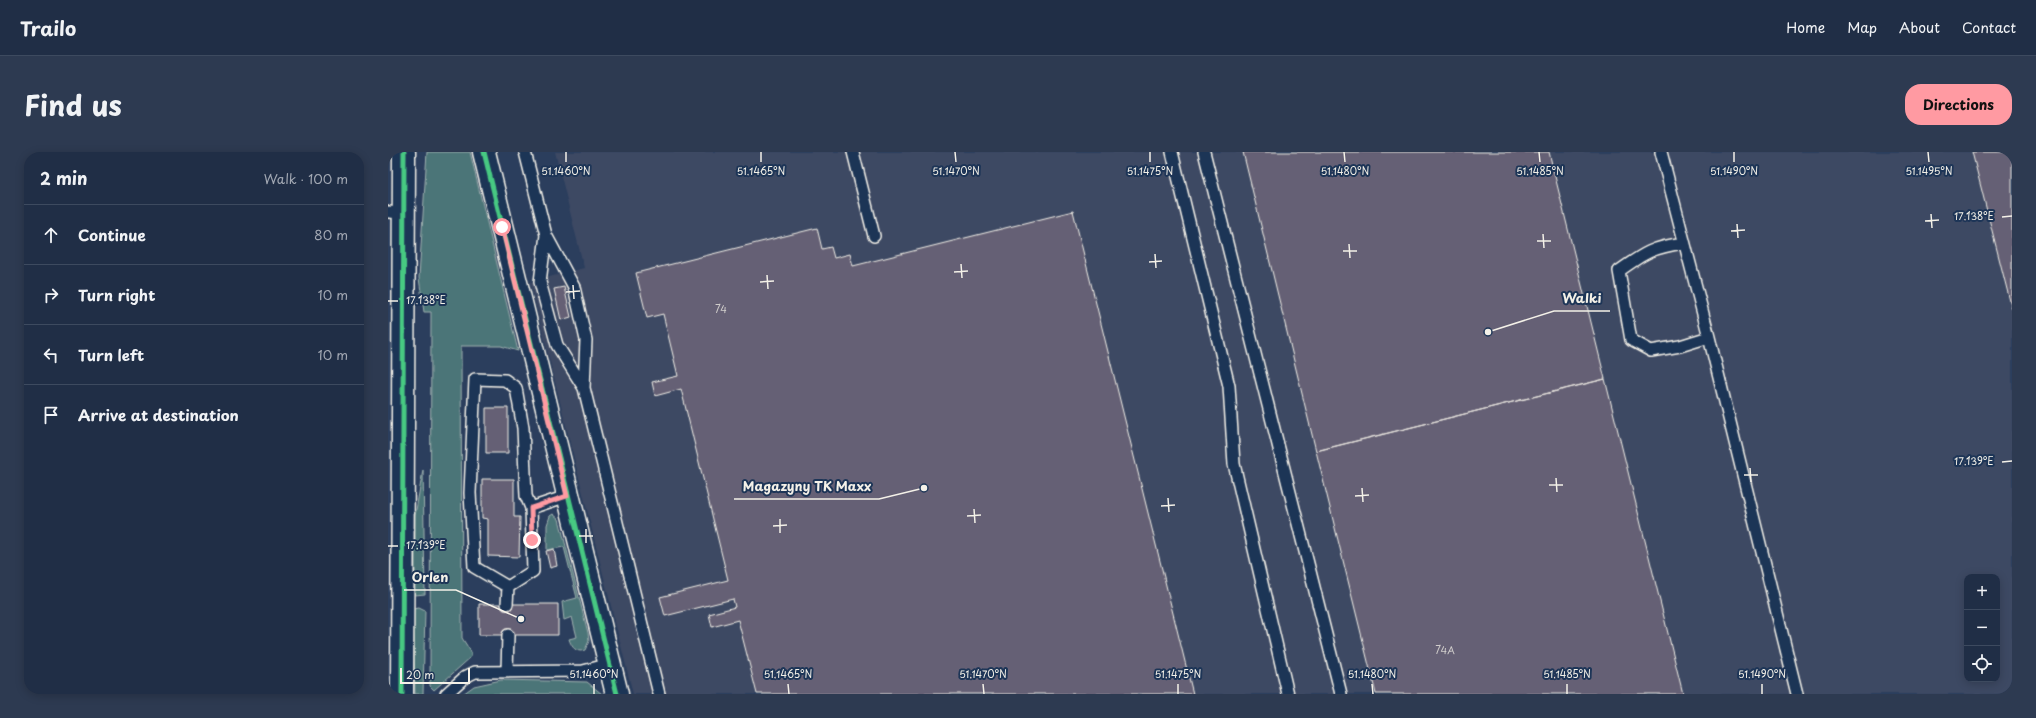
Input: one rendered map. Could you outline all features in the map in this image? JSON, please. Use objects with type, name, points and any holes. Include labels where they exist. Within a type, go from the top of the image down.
[{"type":"street","points":[[402,694],[395,672],[396,212],[404,152]]},
{"type":"street","points":[[484,152],[567,496],[617,694]]},
{"type":"lane","points":[[525,152],[546,235],[574,287],[586,340],[584,388],[659,694]]},
{"type":"lane","points":[[853,152],[874,236]]},
{"type":"lane","points":[[1172,152],[1229,386],[1234,464],[1288,694]]},
{"type":"lane","points":[[1204,152],[1341,694]]},
{"type":"lane","points":[[1661,152],[1709,337],[1797,694]]},
{"type":"lane","points":[[546,235],[540,282],[557,346],[584,388]]},
{"type":"lane","points":[[1684,243],[1668,245],[1646,252],[1619,271],[1631,340],[1651,351],[1680,346],[1709,337]]},
{"type":"lane","points":[[475,379],[506,380],[516,388],[523,428],[526,496],[531,508],[533,571],[508,586],[474,567],[470,492],[475,379]]},
{"type":"lane","points":[[531,508],[567,496]]},
{"type":"lane","points":[[508,586],[508,604]]},
{"type":"lane","points":[[508,635],[508,671]]},
{"type":"lane","points":[[446,694],[465,677],[475,672],[583,671],[610,664]]},
{"type":"shaded area","points":[[555,152],[2012,152],[2012,694],[633,694],[530,282],[584,268]]},
{"type":"green space","points":[[427,152],[470,152],[518,351],[501,346],[461,346],[462,638],[471,652],[471,657],[434,690],[430,686],[431,312],[424,312],[419,278]]},
{"type":"green space","points":[[423,470],[425,594],[415,595],[415,516]]},
{"type":"green space","points":[[553,514],[559,519],[588,633],[589,641],[585,650],[581,651],[575,649],[569,639],[577,637],[572,617],[564,620],[562,602],[577,598],[564,547],[547,550],[547,525],[550,516]]},
{"type":"green space","points":[[419,608],[425,611],[423,694],[415,694],[413,609]]},
{"type":"green space","points":[[501,680],[587,682],[602,694],[463,694],[474,686]]},
{"type":"building","points":[[1243,152],[1549,152],[1605,379],[1316,451]]},
{"type":"building","points":[[1972,152],[2012,152],[2012,309]]},
{"type":"building","points":[[1073,211],[1193,694],[757,694],[738,620],[712,627],[709,614],[735,607],[733,599],[665,616],[660,597],[728,580],[681,389],[655,396],[652,382],[678,376],[663,314],[647,318],[636,273],[817,228],[822,249],[831,247],[834,258],[850,254],[853,266]]},
{"type":"building","points":[[564,287],[571,317],[561,320],[554,289]]},
{"type":"building","points":[[1605,379],[1683,694],[1376,694],[1316,451]]},
{"type":"building","points":[[486,408],[508,408],[508,453],[486,453]]},
{"type":"building","points":[[482,479],[514,479],[514,517],[520,517],[519,557],[488,556],[488,519],[482,518]]},
{"type":"building","points":[[554,549],[557,566],[550,568],[546,551]]},
{"type":"building","points":[[479,604],[558,604],[558,635],[479,635]]},
{"type":"cycle path","points":[[402,694],[404,152]]},
{"type":"cycle path","points":[[484,152],[617,694]]},
{"type":"place","name":"Walki","points":[[1488,332]]},
{"type":"place","name":"Magazyny TK Maxx","points":[[924,488]]},
{"type":"place","name":"Orlen","points":[[521,619]]},
{"type":"route","points":[[502,227],[567,496],[531,508],[532,540]]}]
